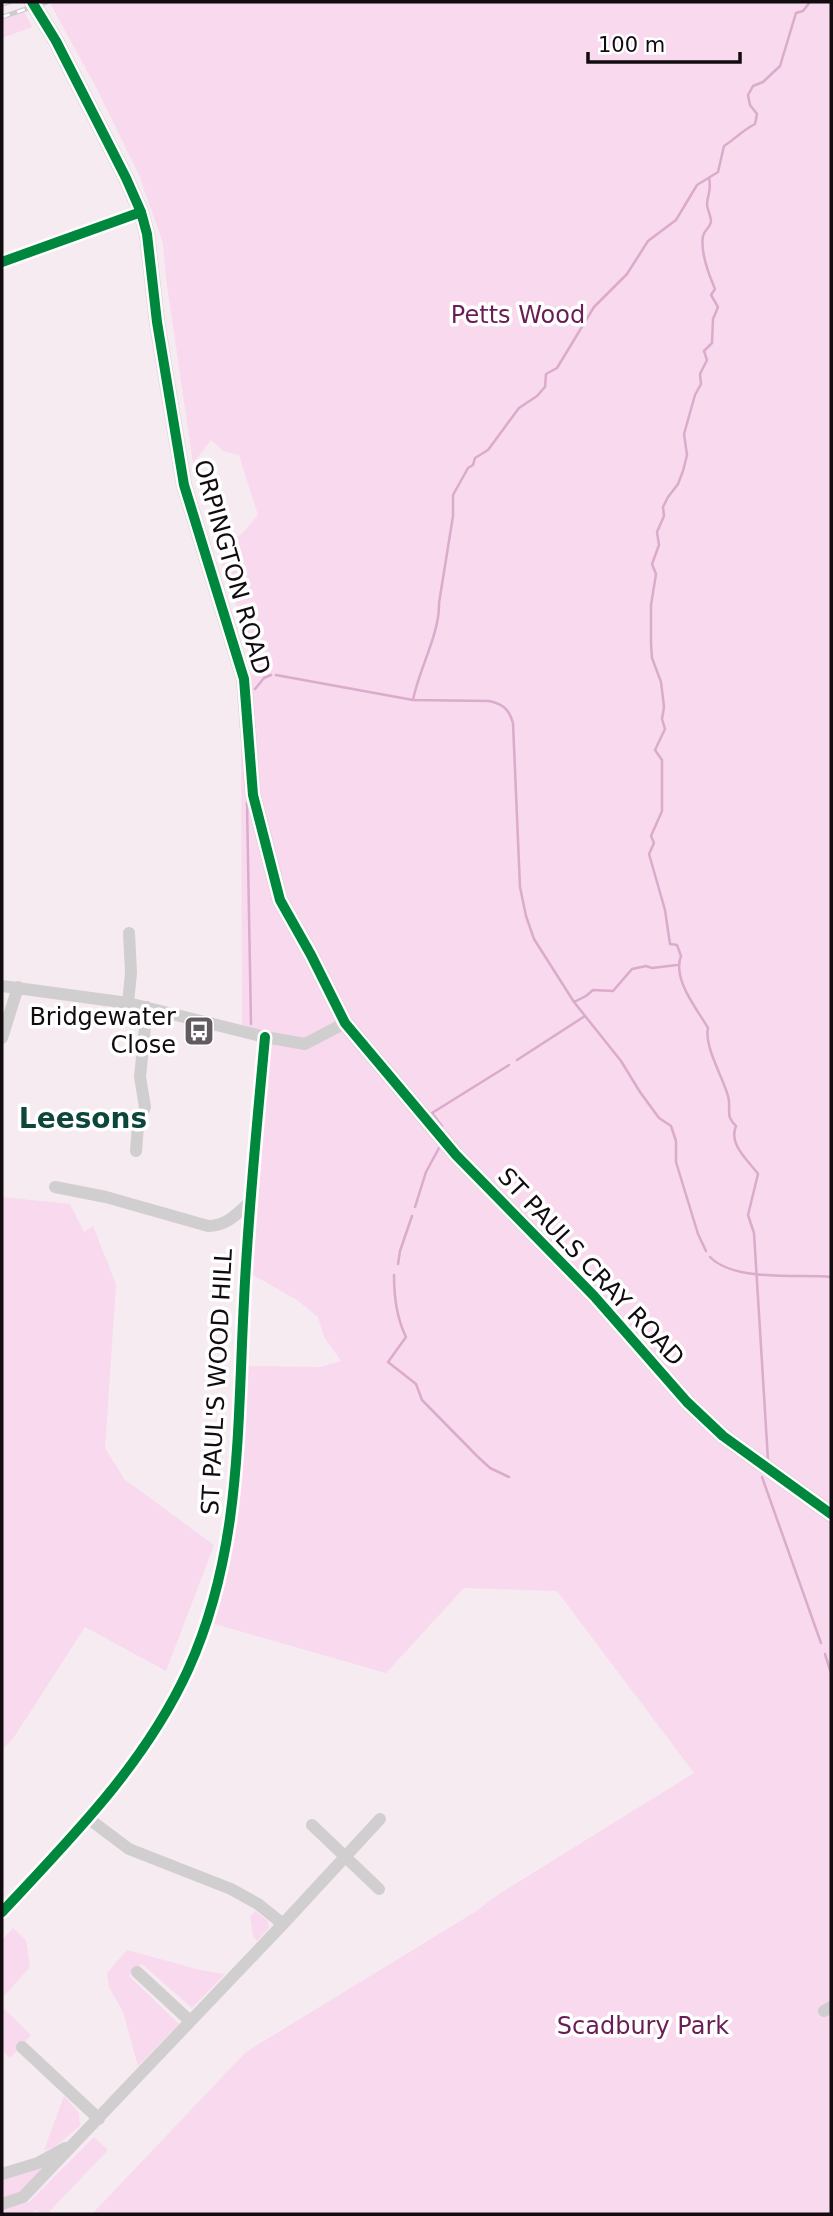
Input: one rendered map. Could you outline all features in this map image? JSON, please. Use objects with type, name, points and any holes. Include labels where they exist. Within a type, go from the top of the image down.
[{"type":"main road","name":"ORPINGTON ROAD","points":[[32,2],[56,41],[141,212],[147,234],[157,322],[184,485],[244,679],[253,795],[280,900],[345,1023]]},
{"type":"main road","name":"ST PAULS CRAY ROAD","points":[[345,1023],[456,1155],[594,1296],[687,1402],[723,1436],[831,1514]]},
{"type":"street","points":[[2,262],[141,212]]},
{"type":"street","points":[[128,1003],[131,973],[129,933]]},
{"type":"street","points":[[2,986],[128,1003],[265,1037],[305,1044],[345,1023]]},
{"type":"street","points":[[2,1038],[18,987]]},
{"type":"street","points":[[136,1151],[138,1125],[145,1107],[141,1077],[147,1007]]},
{"type":"street","name":"ST PAUL'S WOOD HILL","points":[[2,1912],[89,1819],[135,1760],[188,1670],[215,1595],[225,1556],[236,1476],[248,1203],[265,1037]]},
{"type":"street","points":[[55,1187],[106,1197],[208,1226],[230,1221],[248,1203]]},
{"type":"street","points":[[89,1819],[129,1849],[231,1889],[258,1904],[283,1924]]},
{"type":"street","points":[[2,2204],[23,2197],[78,2141],[380,1819]]},
{"type":"street","points":[[312,1825],[379,1889]]},
{"type":"street","points":[[137,1972],[190,2021]]},
{"type":"street","points":[[22,2047],[99,2119]]},
{"type":"street","points":[[2,2174],[38,2163],[78,2141]]},
{"type":"green space","name":"Petts Wood","points":[[831,2],[831,2214],[92,2214],[246,2052],[475,1912],[496,1896],[694,1773],[557,1591],[464,1588],[386,1673],[211,1623],[226,1573],[237,1517],[242,1466],[245,1366],[320,1367],[341,1361],[324,1337],[318,1317],[297,1300],[253,1275],[267,1075],[265,1032],[242,1025],[241,746],[256,744],[249,641],[216,546],[242,534],[258,515],[239,455],[223,451],[211,440],[193,463],[163,243],[139,175],[97,89],[50,3]]},
{"type":"green space","points":[[24,12],[32,27],[2,38],[2,20]]},
{"type":"green space","points":[[2,1197],[70,1204],[84,1232],[93,1226],[116,1284],[105,1448],[124,1479],[214,1545],[166,1671],[85,1627],[14,1737],[2,1750]]},
{"type":"green space","points":[[255,1911],[268,1921],[269,1928],[257,1941],[253,1936],[250,1917]]},
{"type":"green space","points":[[13,1928],[26,1940],[30,1967],[2,1998],[2,1940]]},
{"type":"green space","points":[[127,1950],[225,1974],[192,2008],[142,1964],[129,1976],[179,2024],[138,2066],[123,2012],[109,1987],[107,1973]]},
{"type":"green space","points":[[2,2007],[31,2035],[10,2058],[2,2050]]},
{"type":"green space","points":[[64,2096],[79,2113],[80,2126],[53,2148],[44,2150]]},
{"type":"green space","points":[[94,2137],[108,2150],[47,2214],[36,2210],[31,2214],[2,2214],[2,2210],[29,2202]]},
{"type":"green space","points":[[55,2160],[21,2193],[2,2199],[2,2176]]},
{"type":"waterway","points":[[413,700],[436,626],[453,516],[453,495],[468,468],[473,465],[475,458],[488,450],[519,408],[545,387],[546,374],[557,368],[594,307],[627,274],[648,241],[676,220],[697,185],[718,172],[724,146],[755,124],[757,114],[750,105],[748,95],[753,86],[763,82],[780,66],[796,13],[803,11],[810,2]]},
{"type":"waterway","points":[[709,178],[707,205],[711,222],[702,242],[715,289],[711,295],[718,307],[713,319],[712,343],[704,351],[707,360],[700,374],[701,384],[695,395],[684,434],[687,455],[683,471],[663,507],[664,516],[657,532],[659,545],[652,564],[656,574],[651,605],[652,658],[661,682],[664,707],[662,719],[665,729],[655,750],[662,760],[662,811],[651,836],[654,843],[649,854],[665,910],[670,944],[677,945],[681,956],[679,965],[683,984],[708,1028],[711,1053],[728,1096],[730,1118],[736,1126],[734,1133],[737,1145],[758,1174],[748,1215],[754,1233],[768,1460]]},
{"type":"waterway","points":[[255,689],[264,678],[271,675]]},
{"type":"waterway","points":[[276,675],[413,700],[489,701],[502,706],[510,714],[513,723],[520,887],[534,939],[574,1002],[621,1061],[659,1118],[671,1126],[676,1141],[676,1162],[698,1234],[706,1251]]},
{"type":"waterway","points":[[247,803],[251,1024]]},
{"type":"waterway","points":[[574,1002],[593,990],[613,991],[632,969],[677,965]]},
{"type":"waterway","points":[[517,1060],[585,1016]]},
{"type":"waterway","points":[[442,1126],[432,1113],[509,1065]]},
{"type":"waterway","points":[[415,1207],[426,1172],[439,1148]]},
{"type":"waterway","points":[[398,1264],[412,1216]]},
{"type":"waterway","points":[[710,1257],[721,1265],[750,1274],[831,1277]]},
{"type":"waterway","points":[[394,1275],[396,1306],[406,1337],[388,1362],[416,1384],[422,1400],[477,1456],[490,1468],[509,1477]]},
{"type":"waterway","points":[[762,1477],[821,1643]]},
{"type":"waterway","points":[[825,1654],[831,1673]]},
{"type":"railway","points":[[2,4],[9,2]]},
{"type":"railway","points":[[2,17],[47,2]]},
{"type":"cycle path","points":[[32,2],[56,41],[141,212],[147,234],[157,322],[184,485],[244,679],[253,795],[280,900],[345,1023],[456,1155],[594,1296],[687,1402],[723,1436],[831,1514]]},
{"type":"cycle path","points":[[2,262],[141,212]]},
{"type":"cycle path","points":[[2,1912],[80,1828],[128,1768],[170,1704],[188,1670],[206,1625],[219,1580],[234,1488],[248,1235],[265,1037]]},
{"type":"place","name":"Bridgewater Close","points":[[199,1031]]},
{"type":"district","name":"Leesons","points":[[83,1118]]},
{"type":"park label","name":"Scadbury Park","points":[[643,2026]]}]
